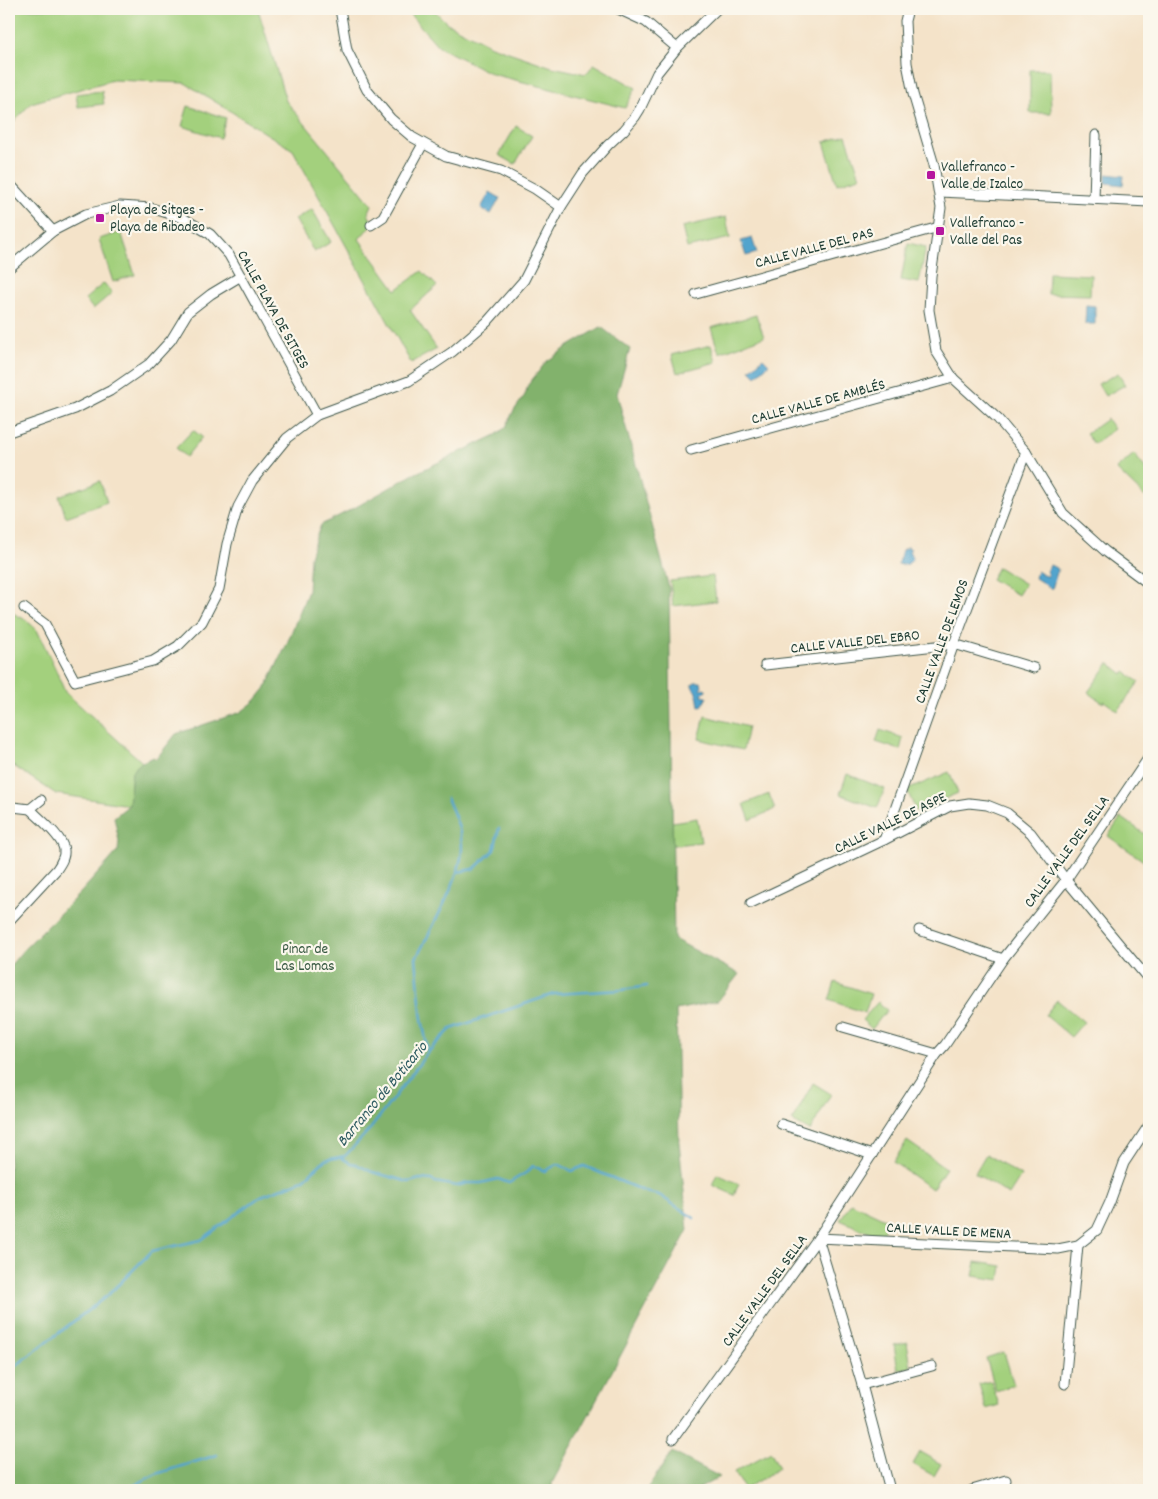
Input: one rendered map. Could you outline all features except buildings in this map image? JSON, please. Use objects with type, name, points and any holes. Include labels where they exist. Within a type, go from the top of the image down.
[{"type":"street","points":[[340,9],[347,50],[367,90],[391,119],[412,137],[446,156],[501,171],[535,188],[561,207]]},
{"type":"street","points":[[618,9],[646,22],[677,48]]},
{"type":"street","points":[[24,608],[45,624],[75,681],[153,661],[178,646],[202,622],[219,589],[227,544],[238,508],[252,480],[287,438],[317,415],[409,381],[452,352],[487,322],[524,280],[561,207],[584,174],[635,117],[658,73],[677,48],[717,9]]},
{"type":"street","points":[[908,9],[905,21],[907,63],[913,94],[940,192],[941,208],[931,276],[929,310],[936,351],[953,378],[998,419],[1026,452],[1063,513],[1105,551],[1149,584]]},
{"type":"street","points":[[1094,199],[1096,134]]},
{"type":"street","points":[[372,225],[383,217],[423,144]]},
{"type":"street","points":[[9,183],[53,231]]},
{"type":"street","points":[[940,192],[1149,202]]},
{"type":"street","name":"CALLE PLAYA DE SITGES","points":[[9,268],[53,231],[86,214],[120,206],[151,208],[183,218],[210,234],[230,255],[317,415]]},
{"type":"street","name":"CALLE VALLE DEL PAS","points":[[696,294],[939,227]]},
{"type":"street","points":[[9,432],[75,409],[110,391],[149,364],[171,340],[188,312],[211,294],[241,276]]},
{"type":"street","name":"CALLE VALLE DE AMBLÉS","points":[[691,450],[953,378]]},
{"type":"street","name":"CALLE VALLE DE LEMOS","points":[[884,840],[954,644],[1026,452]]},
{"type":"street","name":"CALLE VALLE DEL EBRO","points":[[765,665],[954,644],[1034,668]]},
{"type":"street","name":"CALLE VALLE DEL SELLA","points":[[674,1439],[818,1238],[937,1054],[1003,959],[1066,880],[1149,757]]},
{"type":"street","points":[[9,805],[21,809],[30,809],[41,800]]},
{"type":"street","name":"CALLE VALLE DE ASPE","points":[[751,904],[950,806],[969,803],[987,805],[1008,813],[1031,833],[1066,880],[1149,980]]},
{"type":"street","points":[[9,921],[58,869],[63,859],[64,850],[61,840],[30,809]]},
{"type":"street","points":[[919,930],[1003,959]]},
{"type":"street","points":[[843,1027],[937,1054]]},
{"type":"street","points":[[781,1124],[872,1155]]},
{"type":"street","points":[[1065,1384],[1078,1245],[1097,1230],[1110,1202],[1124,1163],[1149,1125]]},
{"type":"street","points":[[818,1238],[862,1385],[890,1490]]},
{"type":"street","name":"CALLE VALLE DE MENA","points":[[818,1238],[1058,1249],[1078,1245]]},
{"type":"street","points":[[862,1385],[932,1366]]},
{"type":"street","points":[[972,1490],[1006,1480]]},
{"type":"green space","points":[[9,9],[258,9],[286,101],[372,205],[368,214],[373,223],[359,239],[396,290],[422,271],[437,286],[410,310],[437,349],[411,363],[293,150],[185,83],[113,80],[31,103],[9,127]]},
{"type":"green space","points":[[405,9],[433,9],[447,23],[491,46],[552,67],[586,74],[594,64],[636,88],[625,108],[492,74],[439,47]]},
{"type":"green space","points":[[1030,70],[1050,70],[1051,113],[1030,113]]},
{"type":"green space","points":[[102,91],[104,104],[78,107],[76,94]]},
{"type":"green space","points":[[188,106],[226,118],[220,138],[182,126]]},
{"type":"green space","points":[[516,126],[532,136],[515,164],[499,155]]},
{"type":"green space","points":[[846,135],[860,177],[837,184],[824,142]]},
{"type":"green space","points":[[312,209],[331,242],[314,252],[295,219]]},
{"type":"green space","points":[[726,217],[730,238],[687,248],[682,227]]},
{"type":"green space","points":[[121,232],[135,275],[113,282],[99,239]]},
{"type":"green space","points":[[908,243],[926,247],[919,283],[901,280]]},
{"type":"green space","points":[[1049,273],[1091,275],[1090,295],[1048,294]]},
{"type":"green space","points":[[104,283],[112,293],[93,309],[85,299]]},
{"type":"green space","points":[[756,315],[764,337],[719,353],[711,328]]},
{"type":"green space","name":"Pinar de Las Lomas","points":[[601,327],[630,349],[617,394],[669,588],[674,939],[739,974],[718,1001],[676,1010],[679,1143],[688,1230],[552,1483],[552,1490],[9,1490],[10,966],[118,851],[119,841],[114,817],[129,805],[132,771],[142,762],[154,757],[156,759],[176,734],[241,712],[255,701],[265,689],[286,646],[308,591],[310,557],[321,525],[412,475],[496,435],[506,427],[513,412],[525,395],[528,385],[546,362]]},
{"type":"green space","points":[[711,345],[716,362],[677,373],[672,355]]},
{"type":"green space","points":[[1118,373],[1125,385],[1105,396],[1098,384]]},
{"type":"green space","points":[[1107,419],[1114,429],[1094,444],[1086,434]]},
{"type":"green space","points":[[193,430],[202,437],[186,457],[176,448]]},
{"type":"green space","points":[[1134,454],[1149,473],[1149,492],[1145,497],[1116,469]]},
{"type":"green space","points":[[100,481],[107,502],[66,517],[59,496]]},
{"type":"green space","points":[[998,567],[1025,584],[1018,595],[991,579]]},
{"type":"green space","points":[[713,576],[716,601],[673,606],[670,581]]},
{"type":"green space","points":[[9,611],[26,620],[37,630],[65,692],[142,762],[132,771],[129,805],[56,794],[9,763]]},
{"type":"green space","points":[[1109,663],[1123,674],[1125,672],[1139,682],[1118,711],[1088,692]]},
{"type":"green space","points":[[705,716],[748,727],[743,750],[699,739]]},
{"type":"green space","points":[[880,730],[903,738],[900,750],[876,742]]},
{"type":"green space","points":[[949,772],[958,793],[916,811],[907,790]]},
{"type":"green space","points":[[847,774],[885,789],[877,808],[840,794]]},
{"type":"green space","points":[[769,794],[775,809],[750,820],[744,804]]},
{"type":"green space","points":[[1121,817],[1149,837],[1149,856],[1145,862],[1108,836]]},
{"type":"green space","points":[[697,818],[701,842],[657,847],[654,825]]},
{"type":"green space","points":[[835,982],[871,994],[865,1013],[829,1000]]},
{"type":"green space","points":[[1057,1000],[1084,1022],[1071,1037],[1045,1015]]},
{"type":"green space","points":[[878,1002],[887,1010],[872,1029],[862,1020]]},
{"type":"green space","points":[[813,1083],[831,1094],[810,1131],[792,1121]]},
{"type":"green space","points":[[907,1141],[946,1168],[932,1189],[893,1162]]},
{"type":"green space","points":[[986,1154],[1021,1176],[1009,1195],[975,1173]]},
{"type":"green space","points":[[717,1174],[739,1184],[734,1195],[712,1185]]},
{"type":"green space","points":[[851,1203],[889,1221],[881,1238],[840,1220]]},
{"type":"green space","points":[[976,1262],[1002,1266],[1000,1280],[973,1276]]},
{"type":"green space","points":[[907,1342],[911,1367],[898,1370],[894,1345]]},
{"type":"green space","points":[[1004,1352],[1014,1385],[996,1391],[986,1358]]},
{"type":"green space","points":[[991,1381],[999,1405],[986,1409],[979,1384]]},
{"type":"green space","points":[[672,1452],[720,1477],[696,1490],[646,1490]]},
{"type":"green space","points":[[771,1452],[779,1468],[745,1489],[734,1472]]},
{"type":"green space","points":[[920,1452],[941,1464],[934,1476],[913,1464]]},
{"type":"water","points":[[1106,174],[1124,176],[1123,185],[1106,183]]},
{"type":"water","points":[[490,192],[500,198],[491,214],[481,208]]},
{"type":"water","points":[[752,238],[757,253],[746,256],[741,241]]},
{"type":"water","points":[[1086,305],[1095,306],[1095,324],[1085,324]]},
{"type":"water","points":[[763,358],[769,364],[756,376],[750,370]]},
{"type":"water","points":[[907,547],[911,549],[909,551],[913,558],[908,564],[898,564],[902,550]]},
{"type":"water","points":[[1050,565],[1058,569],[1052,589],[1035,578],[1037,571],[1047,577],[1046,571]]},
{"type":"water","points":[[701,682],[702,686],[700,688],[707,690],[702,694],[702,696],[707,697],[702,706],[699,706],[696,692],[692,687],[692,684]]},
{"type":"waterway","points":[[428,1052],[421,1013],[416,958],[449,893],[461,859],[461,836],[447,798]]},
{"type":"waterway","points":[[457,872],[474,869],[494,850],[499,828]]},
{"type":"waterway","name":"Barranco de Boticario","points":[[9,1371],[108,1295],[152,1251],[201,1240],[261,1196],[303,1180],[325,1160],[345,1156],[371,1128],[428,1052],[451,1029],[554,994],[622,990],[647,986]]},
{"type":"waterway","points":[[340,1157],[372,1172],[409,1182],[420,1179],[457,1186],[498,1179],[509,1183],[533,1166],[545,1171],[558,1164],[572,1171],[584,1166],[646,1192],[659,1195],[694,1218]]},
{"type":"waterway","points":[[125,1490],[156,1474],[217,1455]]},
{"type":"place","name":"Vallefranco - Valle de Izalco","points":[[931,175]]},
{"type":"place","name":"Playa de Sitges - Playa de Ribadeo","points":[[100,218]]},
{"type":"place","name":"Vallefranco - Valle del Pas","points":[[940,231]]}]
